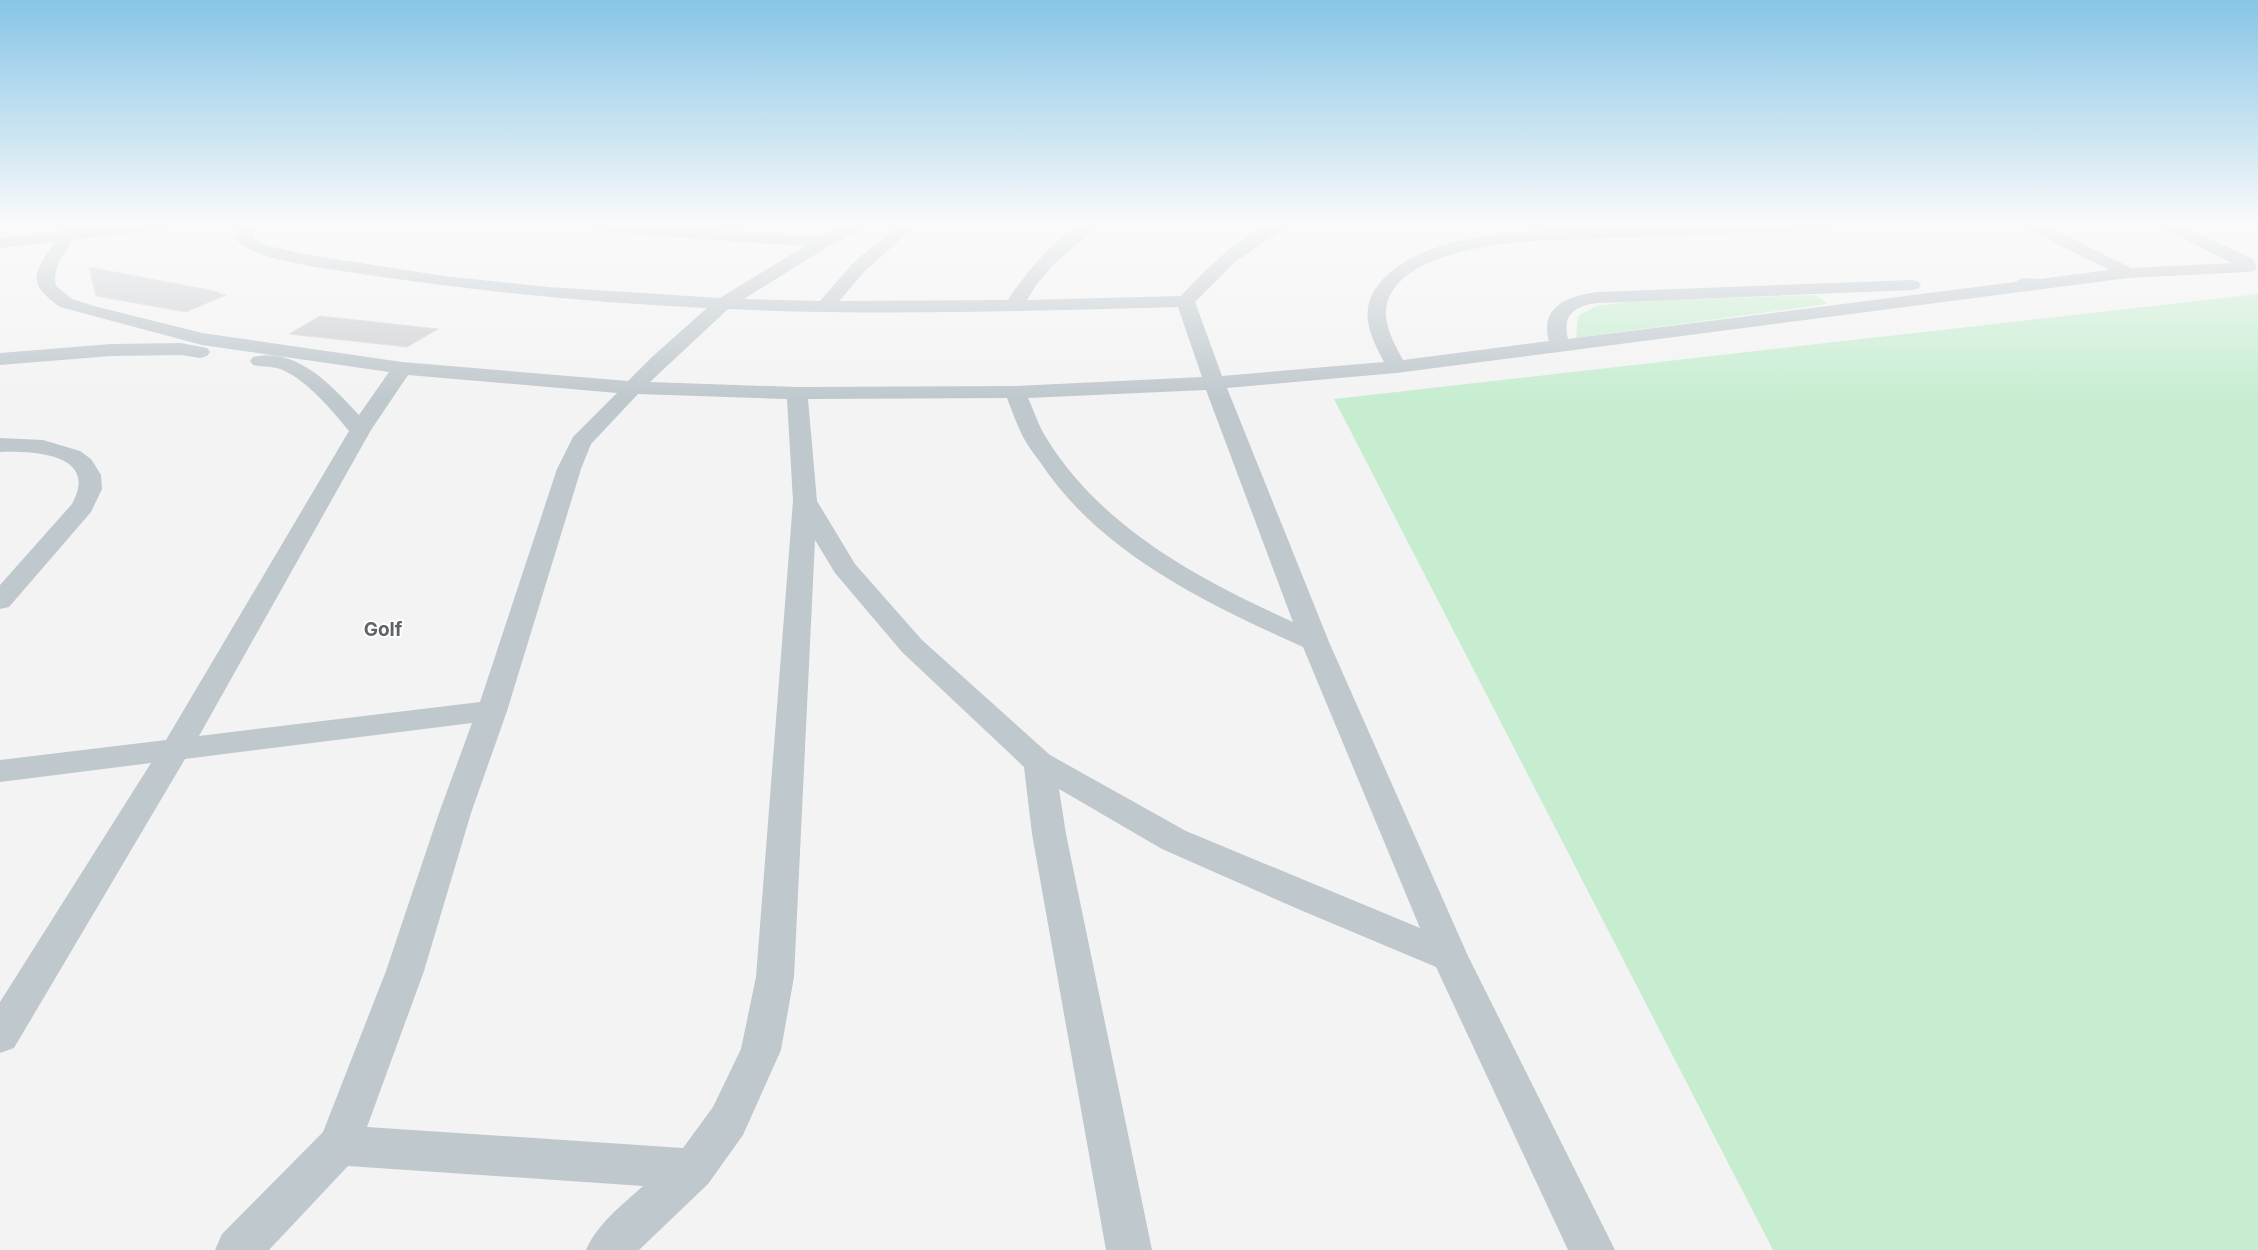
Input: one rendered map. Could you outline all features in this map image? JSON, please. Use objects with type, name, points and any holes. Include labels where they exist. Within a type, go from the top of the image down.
[{"type":"street","points":[[47,283],[47,288],[54,296],[66,303],[202,339],[402,368],[632,388],[797,393],[1015,392],[1215,383],[1396,367],[2045,283]]},
{"type":"street","points":[[469,283],[512,289],[722,304],[824,307],[1014,307],[1186,301],[1203,283]]},
{"type":"street","points":[[581,442],[659,361],[722,304],[756,283]]},
{"type":"street","points":[[824,307],[845,283]]},
{"type":"street","points":[[1014,307],[1027,283]]},
{"type":"street","points":[[1391,283],[1379,299],[1376,316],[1380,333],[1396,367]]},
{"type":"street","points":[[1560,346],[1554,331],[1558,317],[1567,308],[1580,301],[1604,297],[1963,283]]},
{"type":"street","points":[[2026,283],[2040,284]]},
{"type":"street","points":[[1186,301],[1198,341],[1315,642],[1450,956],[1592,1250]]},
{"type":"street","points":[[181,349],[202,339]]},
{"type":"street","points":[[0,358],[75,351],[181,349],[287,366],[325,393],[360,430]]},
{"type":"street","points":[[287,366],[309,354]]},
{"type":"street","points":[[0,1036],[176,748],[360,430],[402,368]]},
{"type":"street","points":[[238,1250],[339,1146],[405,971],[455,813],[492,711],[569,469],[581,442],[591,384]]},
{"type":"street","points":[[1015,392],[1022,416],[1051,464],[1074,492],[1106,522],[1197,585],[1251,613],[1315,642]]},
{"type":"street","points":[[609,1250],[621,1236],[693,1169],[728,1121],[761,1050],[775,977],[805,500],[797,393]]},
{"type":"street","points":[[0,445],[53,449],[70,455],[82,464],[90,478],[90,491],[82,507],[0,600]]},
{"type":"street","points":[[805,500],[844,568],[906,639],[1039,763],[1174,840],[1310,899],[1450,956]]},
{"type":"street","points":[[0,771],[176,748],[492,711]]},
{"type":"street","points":[[1039,763],[1051,843],[1129,1250]]},
{"type":"street","points":[[339,1146],[693,1169]]},
{"type":"green space","points":[[2258,294],[2258,1250],[1773,1250],[1334,399]]},
{"type":"green space","points":[[1816,295],[1828,304],[1576,338],[1578,316],[1596,306],[1633,301]]},
{"type":"building","points":[[93,283],[174,283],[226,295],[186,312],[96,296]]},
{"type":"building","points":[[320,316],[438,329],[407,347],[289,334]]},
{"type":"district","name":"Golf","points":[[383,629]]}]
